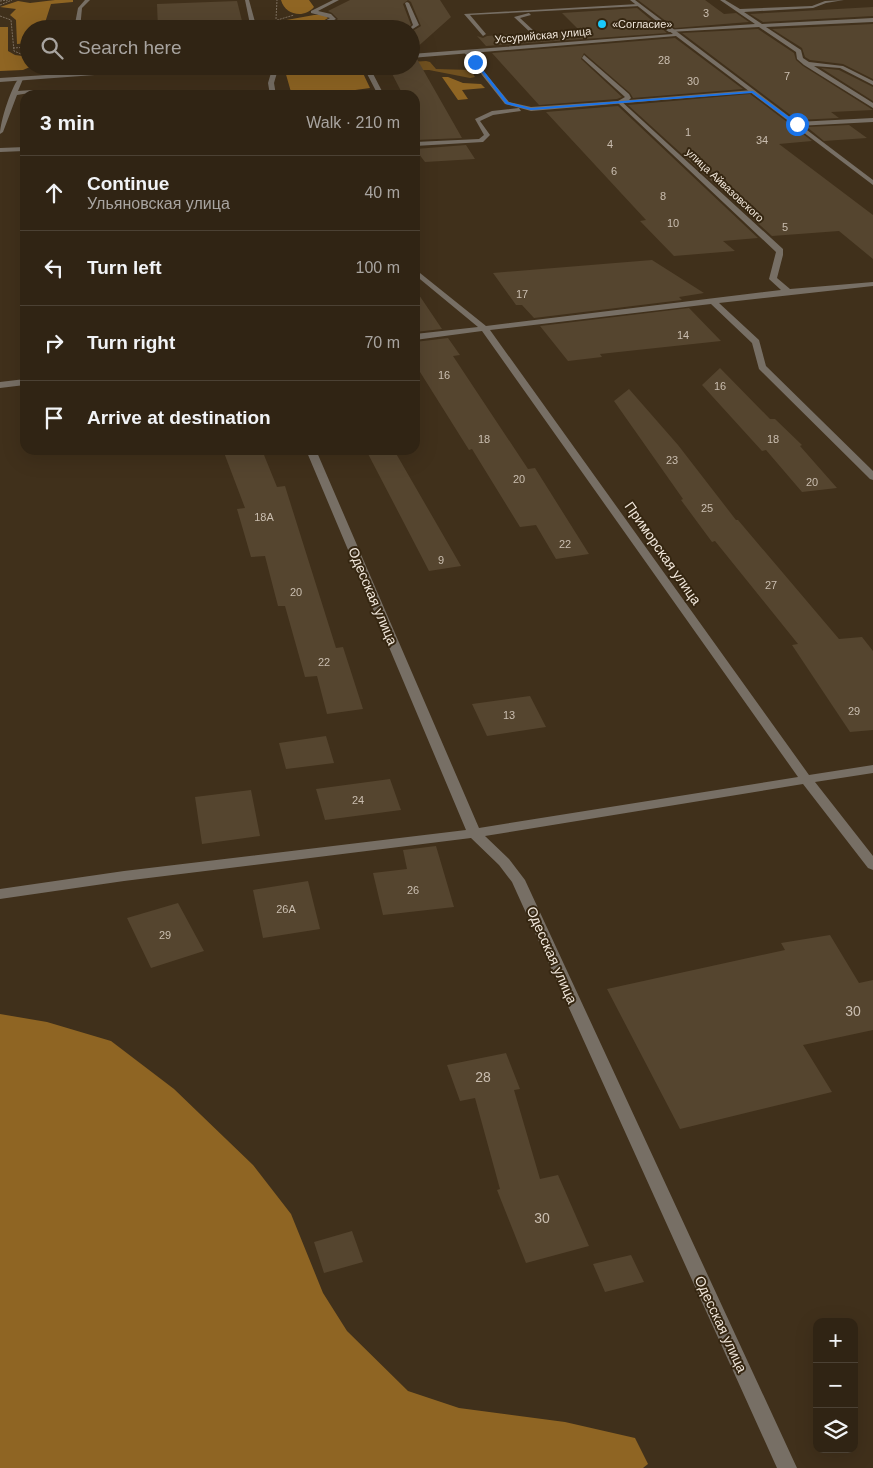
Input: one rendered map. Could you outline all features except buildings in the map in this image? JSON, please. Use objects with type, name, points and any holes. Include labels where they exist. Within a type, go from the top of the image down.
[{"type":"street","points":[[78,20],[80,8],[88,0]]},
{"type":"street","points":[[247,0],[252,20]]},
{"type":"street","points":[[330,20],[334,18],[329,14],[313,12],[337,0]]},
{"type":"street","points":[[632,0],[669,30],[873,182]]},
{"type":"street","points":[[722,0],[762,25],[799,52],[800,59],[806,64],[873,106]]},
{"type":"street","points":[[738,11],[813,7],[825,2],[842,0]]},
{"type":"street","points":[[407,3],[414,20]]},
{"type":"street","points":[[532,32],[517,17],[531,14],[629,9],[638,5]]},
{"type":"street","points":[[483,34],[466,14],[638,5]]},
{"type":"street","points":[[669,30],[873,20]]},
{"type":"street","name":"Уссурийская улица","points":[[420,55],[676,35]]},
{"type":"street","points":[[465,52],[507,103],[531,109]]},
{"type":"street","points":[[584,57],[627,95],[628,98],[620,102]]},
{"type":"street","points":[[806,64],[839,65],[855,71],[873,83]]},
{"type":"street","points":[[0,80],[76,75]]},
{"type":"street","points":[[272,90],[270,83],[273,75]]},
{"type":"street","points":[[371,75],[378,90]]},
{"type":"street","points":[[31,78],[33,90]]},
{"type":"street","points":[[0,132],[20,79]]},
{"type":"street","points":[[420,146],[480,141],[487,136],[476,120],[484,115],[495,112],[753,92]]},
{"type":"street","points":[[14,93],[20,93]]},
{"type":"street","name":"улица Айвазовского","points":[[620,102],[780,251],[773,279],[788,292]]},
{"type":"street","points":[[797,124],[873,120]]},
{"type":"street","points":[[0,150],[20,149]]},
{"type":"street","name":"Приморская улица","points":[[420,275],[485,329],[807,781],[873,865]]},
{"type":"street","points":[[420,336],[788,292],[873,284]]},
{"type":"street","points":[[714,302],[756,342],[758,358],[762,367],[873,477]]},
{"type":"street","points":[[0,385],[20,383]]},
{"type":"street","name":"Одесская улица","points":[[313,455],[474,833],[504,862],[518,880],[787,1468]]},
{"type":"street","points":[[0,894],[124,876],[474,833],[873,769]]},
{"type":"path","points":[[0,1],[8,0]]},
{"type":"path","points":[[0,5],[12,0]]},
{"type":"path","points":[[276,19],[277,0]]},
{"type":"path","points":[[0,16],[12,20],[13,48],[20,54]]},
{"type":"path","points":[[13,48],[20,48]]},
{"type":"shaded area","points":[[73,0],[73,2],[51,4],[46,20],[20,20],[20,44],[17,44],[16,20],[10,15],[16,9],[0,7],[18,1],[30,3]]},
{"type":"shaded area","points":[[281,0],[309,0],[314,7],[305,13],[295,14],[286,9]]},
{"type":"shaded area","points":[[314,15],[324,15],[328,18],[324,20],[286,20]]},
{"type":"shaded area","points":[[0,27],[8,27],[8,51],[20,56],[20,70],[0,71]]},
{"type":"shaded area","points":[[420,61],[430,62],[436,69],[471,70],[475,77],[470,78],[429,70],[420,70]]},
{"type":"shaded area","points":[[286,75],[364,75],[370,88],[355,90],[290,90]]},
{"type":"shaded area","points":[[442,77],[448,77],[463,83],[481,84],[485,88],[462,90],[468,99],[458,100]]},
{"type":"shaded area","points":[[0,1014],[47,1022],[111,1041],[174,1089],[253,1165],[291,1214],[323,1293],[347,1331],[408,1391],[459,1408],[565,1422],[635,1438],[648,1464],[643,1468],[0,1468]]},
{"type":"place","name":"«Согласие»","points":[[602,24]]},
{"type":"route","points":[[475,62],[507,103],[514,106],[531,109],[753,92],[797,124]]}]
